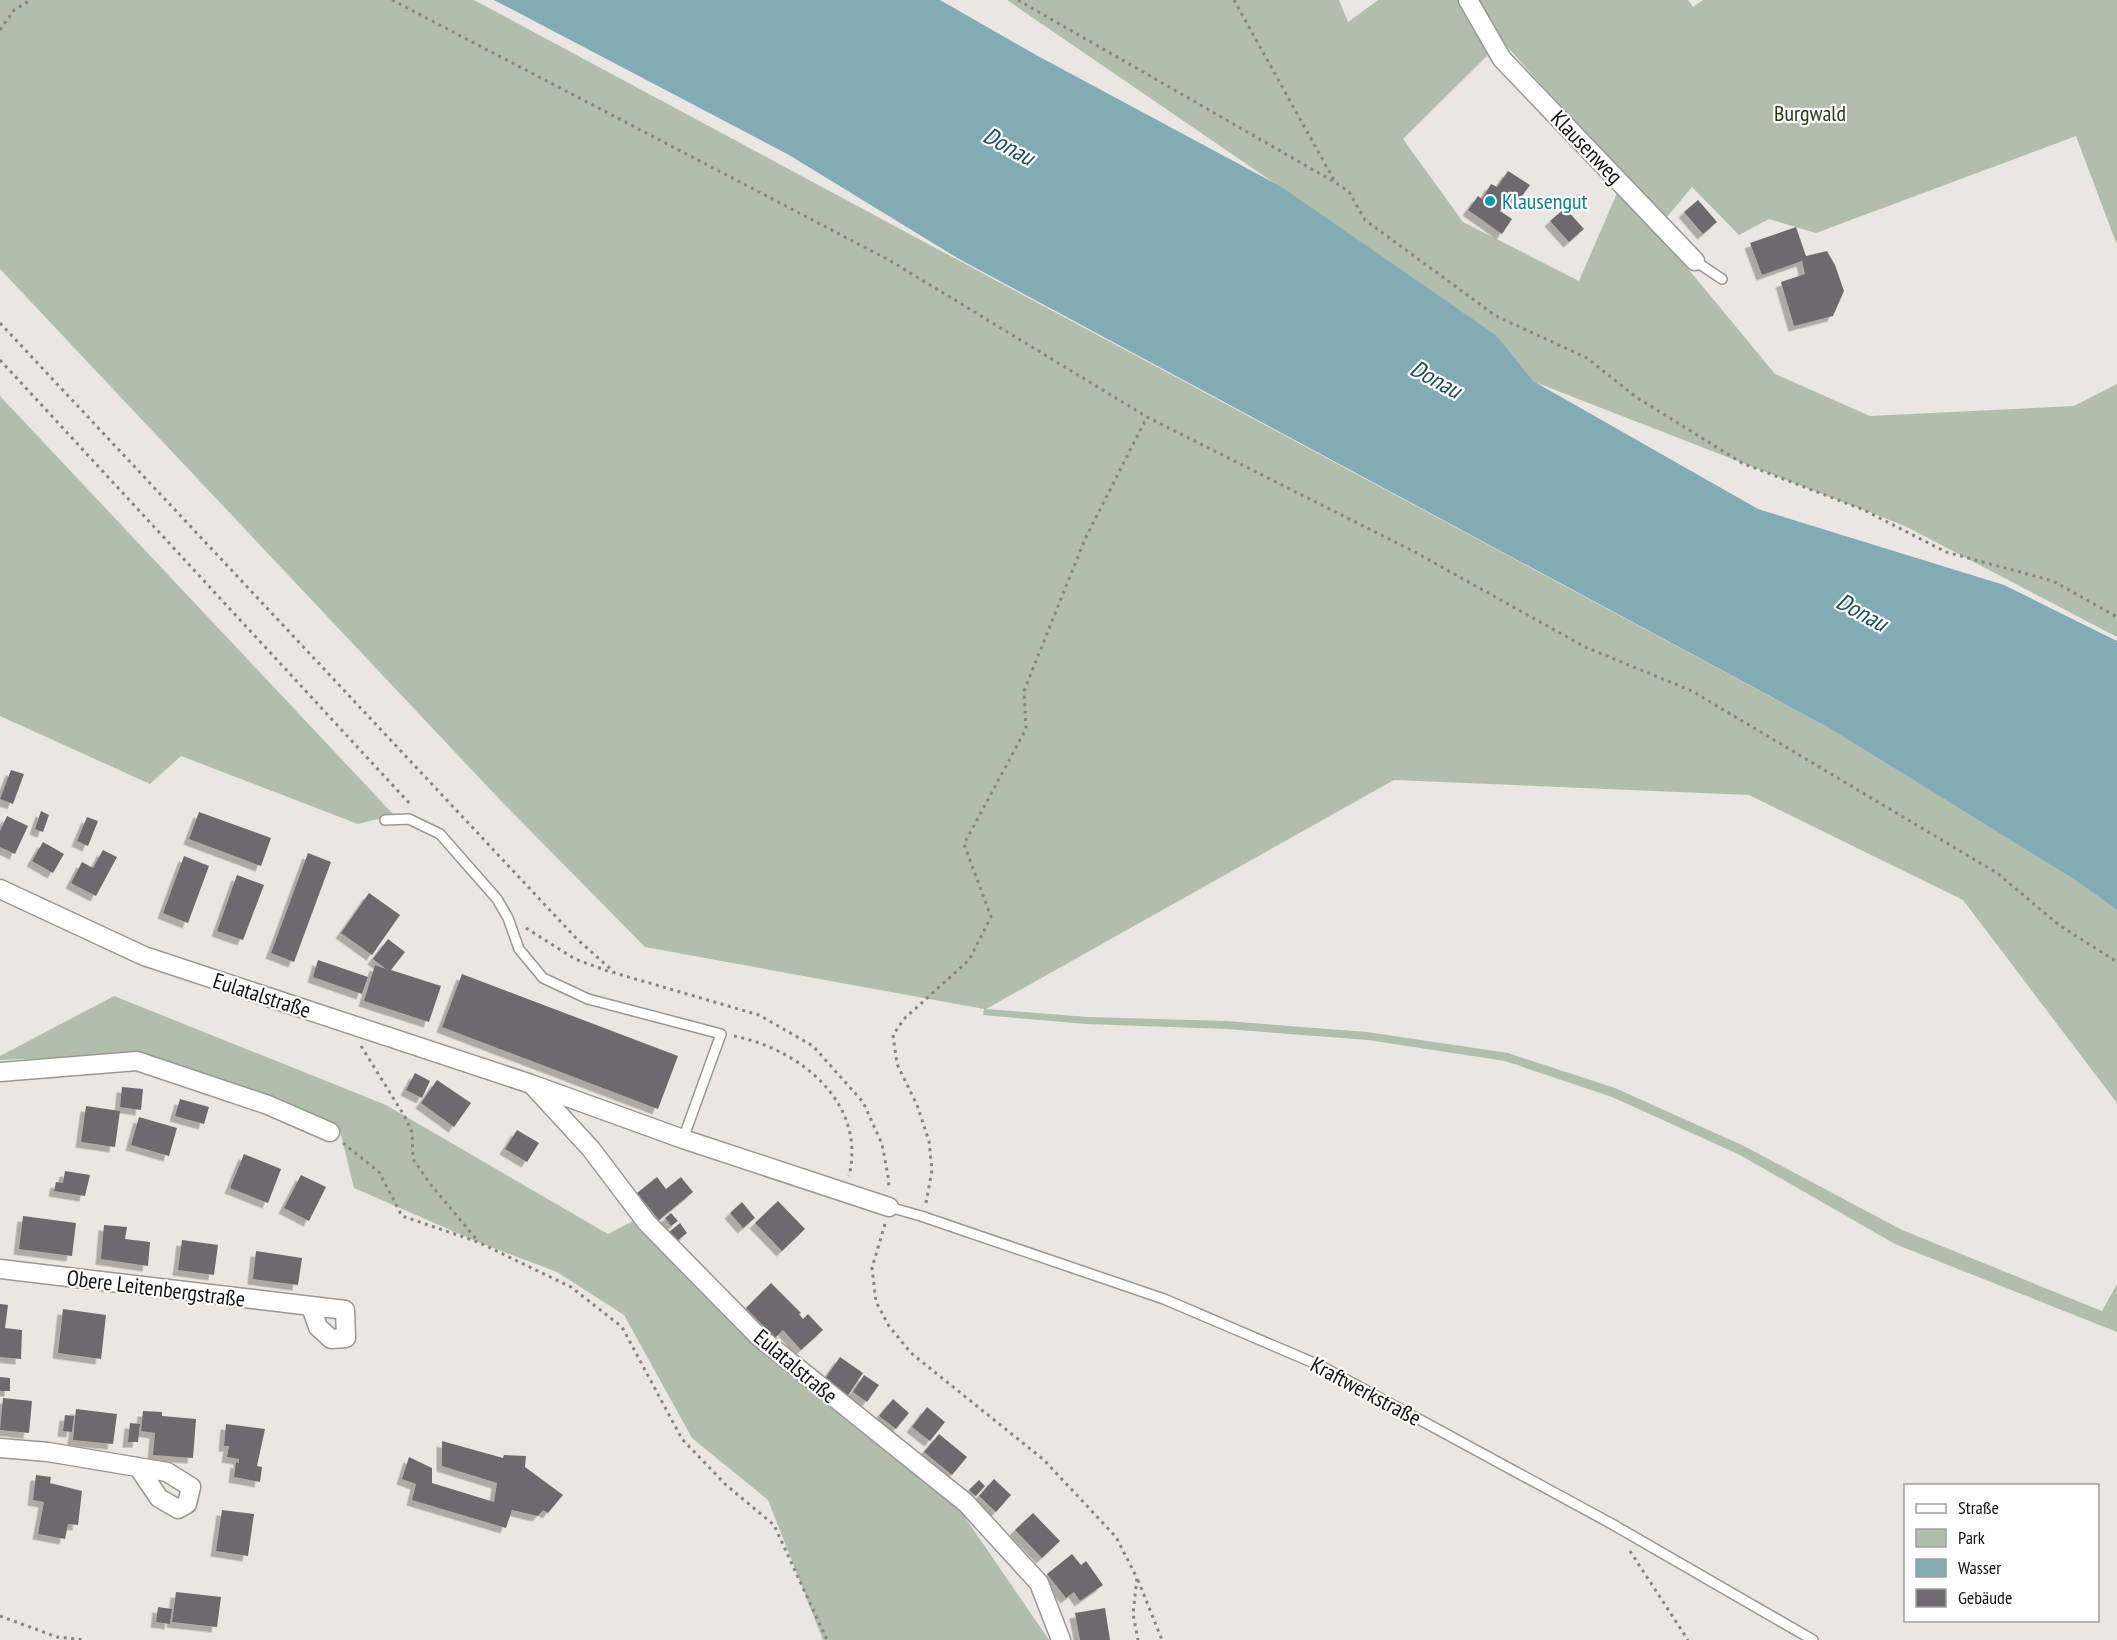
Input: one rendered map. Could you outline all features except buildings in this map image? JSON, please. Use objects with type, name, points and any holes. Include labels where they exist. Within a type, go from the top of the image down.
[{"type":"street","name":"Klausenweg","points":[[1468,0],[1502,59],[1695,261]]},
{"type":"street","name":"Eulatalstraße","points":[[0,889],[144,956],[531,1084],[683,1139],[889,1207]]},
{"type":"street","points":[[0,1072],[137,1061],[268,1105],[330,1132]]},
{"type":"street","name":"Eulatalstraße","points":[[531,1084],[591,1149],[647,1223],[759,1337],[966,1503],[1039,1583],[1061,1640]]},
{"type":"street","name":"Obere Leitenbergstraße","points":[[0,1269],[311,1307]]},
{"type":"street","points":[[0,1448],[48,1452],[138,1467]]},
{"type":"lane","name":"Klausenweg","points":[[1695,261],[1722,279]]},
{"type":"lane","points":[[385,820],[410,819],[440,834],[497,899],[508,918],[519,949],[543,978],[588,999],[721,1034],[683,1139]]},
{"type":"lane","name":"Kraftwerkstraße","points":[[889,1207],[1164,1299],[1321,1366],[1612,1524],[1813,1640]]},
{"type":"path","points":[[0,30],[14,10],[31,0]]},
{"type":"path","points":[[392,0],[890,260],[1147,417],[1413,552],[1585,647],[1692,691],[1997,873],[2059,925],[2117,962]]},
{"type":"path","points":[[1018,0],[1336,183],[1349,192],[1365,220],[1496,316],[1587,358],[1636,397],[1742,463],[1864,510],[1946,552],[2053,581],[2117,617]]},
{"type":"path","points":[[1234,0],[1336,183]]},
{"type":"path","points":[[0,323],[568,930],[615,973]]},
{"type":"path","points":[[0,360],[429,827]]},
{"type":"path","points":[[921,1216],[928,1196],[932,1170],[929,1141],[917,1105],[897,1064],[893,1035],[904,1019],[969,960],[991,916],[964,844],[1026,729],[1024,691],[1085,539],[1147,417]]},
{"type":"path","points":[[508,918],[575,959],[759,1015],[813,1046],[863,1102],[882,1144],[888,1176],[889,1207],[872,1268],[876,1302],[889,1326],[910,1353],[1044,1460],[1116,1537],[1137,1578],[1162,1640]]},
{"type":"path","points":[[353,1025],[353,1030],[364,1052],[412,1132],[413,1159],[431,1185],[478,1242]]},
{"type":"path","points":[[721,1034],[754,1040],[792,1058],[817,1078],[837,1100],[848,1120],[852,1143],[852,1166],[845,1192]]},
{"type":"path","points":[[330,1132],[379,1172],[402,1216],[478,1242],[571,1287],[622,1327],[682,1439],[725,1484],[774,1525],[827,1640]]},
{"type":"path","points":[[1612,1524],[1688,1640]]},
{"type":"path","points":[[1137,1578],[1133,1614],[1138,1640]]},
{"type":"path","points":[[0,1616],[57,1637],[85,1640]]},
{"type":"green space","points":[[0,0],[474,0],[1829,728],[2075,880],[2117,910],[2117,1103],[1963,900],[1749,795],[1394,780],[986,1009],[1088,1017],[1226,1021],[1367,1032],[1508,1053],[1615,1088],[1744,1146],[1902,1230],[2102,1311],[2117,1284],[2117,1332],[1895,1244],[1740,1155],[1612,1097],[1505,1061],[1368,1040],[1226,1029],[1086,1024],[983,1015],[984,1009],[645,947],[502,802],[0,269]]},
{"type":"green space","name":"Burgwald","points":[[1007,0],[1339,0],[1348,22],[1378,0],[1688,0],[1693,7],[1703,0],[2117,0],[2117,245],[2076,136],[1816,233],[1769,219],[1739,235],[1692,187],[1656,230],[1775,374],[1870,416],[2074,406],[2117,384],[2117,637],[1905,526],[1532,381],[1496,335]],"holes":[[[1502,41],[1624,177],[1579,281],[1463,222],[1403,139]]]},
{"type":"green space","points":[[0,396],[394,815],[358,824],[181,756],[150,784],[0,716]]},
{"type":"green space","points":[[114,996],[386,1105],[608,1234],[635,1220],[770,1356],[960,1510],[1049,1640],[823,1640],[768,1500],[692,1438],[624,1315],[557,1272],[478,1242],[354,1188],[340,1131],[132,1055],[0,1060],[0,1056]]},
{"type":"water","name":"Donau","points":[[494,0],[940,0],[1036,55],[1280,186],[1496,335],[1533,381],[1758,509],[2004,585],[2117,641],[2117,910],[2075,880],[1829,728],[959,259],[789,155]]},
{"type":"place","name":"Klausengut","points":[[1490,201]]}]
